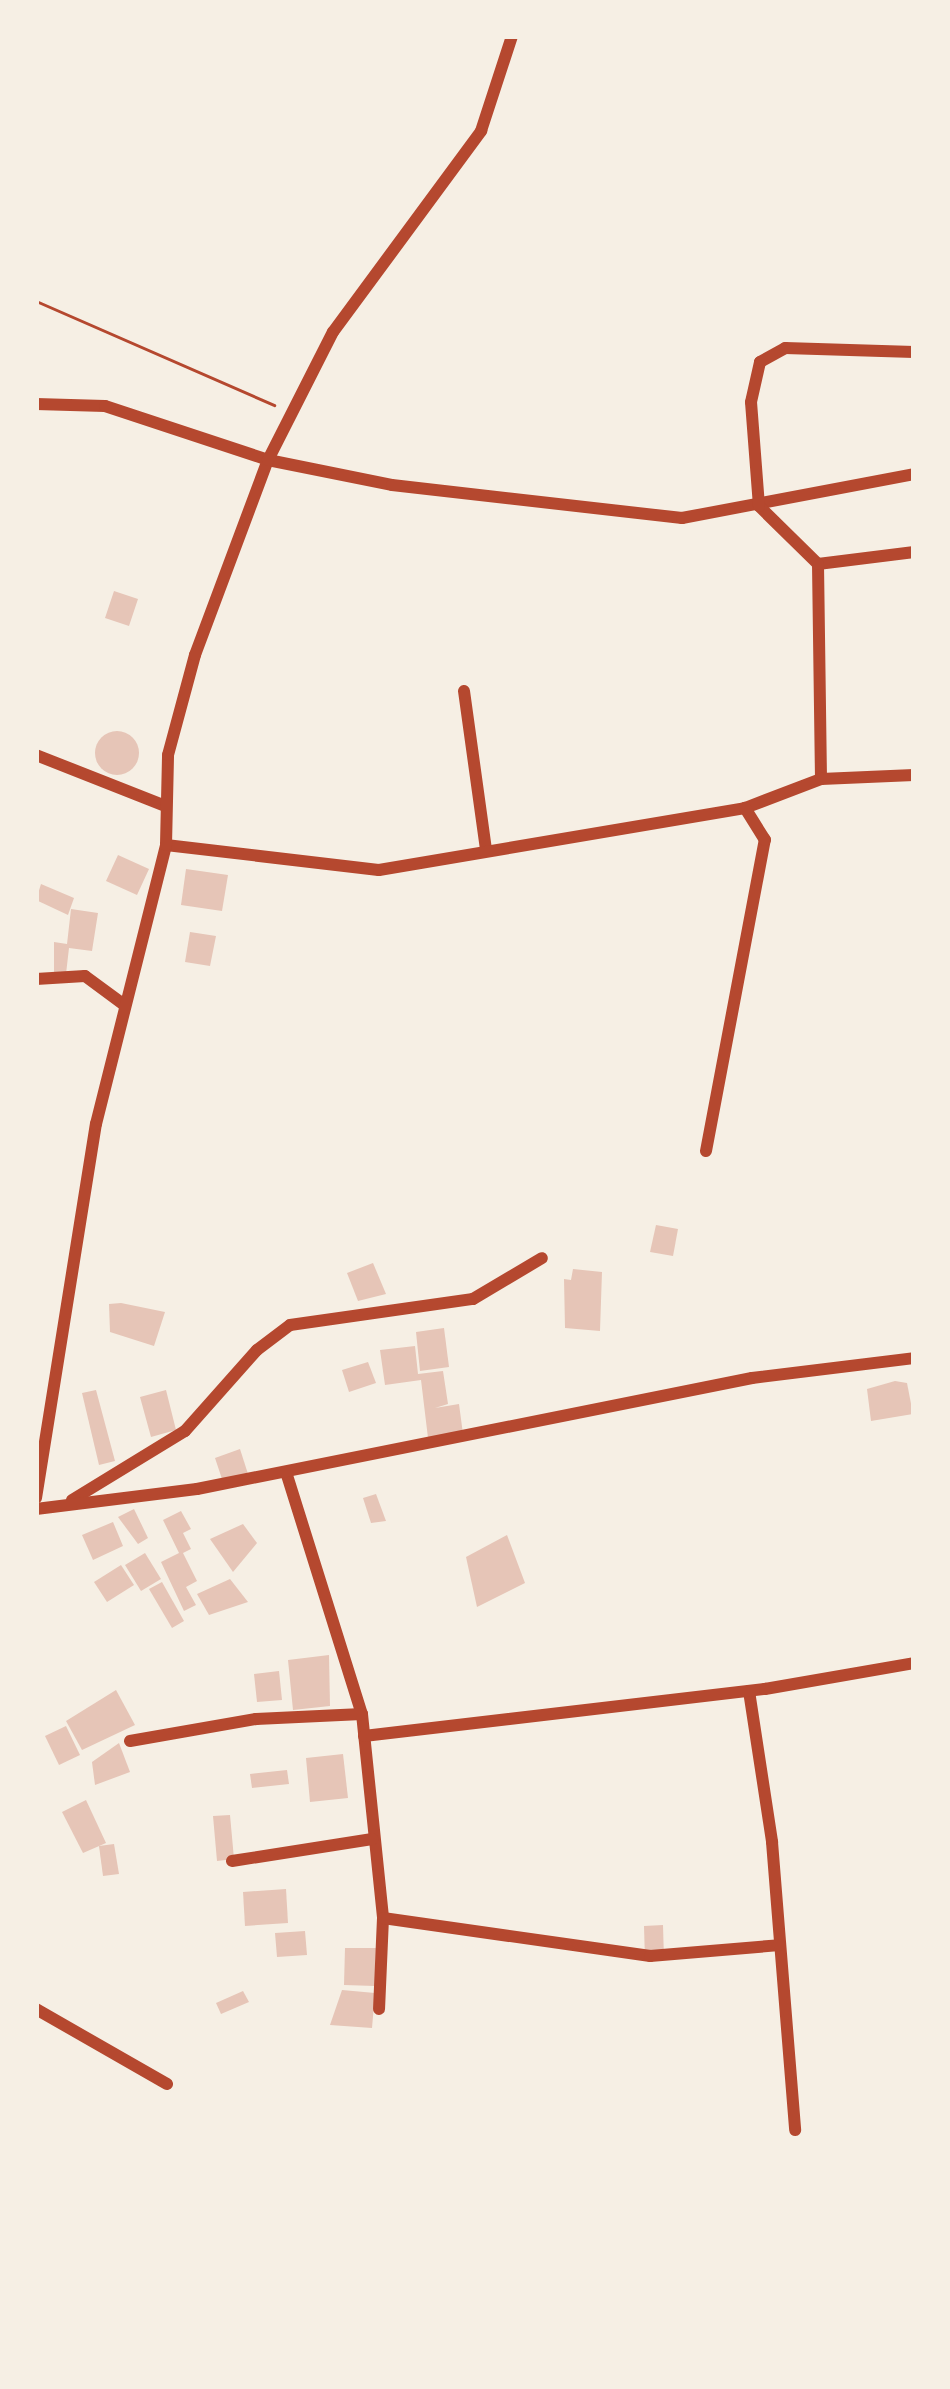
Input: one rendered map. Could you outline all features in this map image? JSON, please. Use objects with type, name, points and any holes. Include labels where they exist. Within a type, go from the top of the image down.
[{"type":"street","points":[[36,1498],[122,1004],[166,845],[163,805],[195,656],[268,460],[292,412],[333,332],[481,131],[512,36]]},
{"type":"street","points":[[821,779],[818,564],[759,506],[752,402],[760,362],[785,348],[914,352]]},
{"type":"street","points":[[36,404],[105,406],[268,460],[392,485],[682,518],[914,474]]},
{"type":"street","points":[[818,564],[914,552]]},
{"type":"street","points":[[464,691],[486,850]]},
{"type":"street","points":[[36,755],[163,805]]},
{"type":"street","points":[[166,845],[379,870],[745,808],[821,779],[914,775]]},
{"type":"street","points":[[706,1151],[764,840],[745,808]]},
{"type":"street","points":[[36,979],[86,976],[122,1004]]},
{"type":"street","points":[[71,1501],[185,1430],[257,1350],[290,1325],[472,1299],[542,1258]]},
{"type":"street","points":[[36,1509],[286,1472],[752,1378],[914,1358]]},
{"type":"street","points":[[286,1472],[362,1714],[383,1918],[379,2009]]},
{"type":"street","points":[[364,1736],[749,1691],[914,1663]]},
{"type":"street","points":[[749,1691],[780,1945],[795,2129]]},
{"type":"street","points":[[130,1741],[256,1719],[362,1714]]},
{"type":"street","points":[[232,1861],[372,1839]]},
{"type":"street","points":[[383,1918],[650,1956],[780,1945]]},
{"type":"street","points":[[36,2009],[167,2084]]},
{"type":"path","points":[[36,301],[292,412]]},
{"type":"building","points":[[114,591],[138,599],[129,626],[105,618]]},
{"type":"building","points":[[117,731],[133,737],[139,753],[133,769],[117,775],[101,769],[95,753],[101,737]]},
{"type":"building","points":[[118,855],[149,869],[137,895],[106,881]]},
{"type":"building","points":[[186,869],[228,875],[222,911],[181,905]]},
{"type":"building","points":[[41,884],[74,898],[68,915],[36,900]]},
{"type":"building","points":[[71,909],[98,913],[92,951],[69,948],[66,974],[54,972],[54,942],[67,944]]},
{"type":"building","points":[[190,932],[216,936],[210,966],[185,962]]},
{"type":"building","points":[[656,1225],[678,1229],[673,1256],[650,1252]]},
{"type":"building","points":[[373,1263],[386,1294],[358,1301],[347,1273]]},
{"type":"building","points":[[573,1269],[602,1272],[600,1331],[565,1328],[564,1279],[571,1280]]},
{"type":"building","points":[[109,1304],[165,1312],[154,1346],[110,1332]]},
{"type":"building","points":[[444,1328],[449,1367],[420,1371],[416,1332]]},
{"type":"building","points":[[415,1346],[418,1374],[443,1371],[448,1404],[435,1408],[459,1404],[463,1434],[428,1438],[421,1380],[385,1385],[380,1350]]},
{"type":"building","points":[[368,1362],[376,1383],[349,1392],[342,1370]]},
{"type":"building","points":[[895,1381],[907,1383],[913,1414],[871,1421],[867,1389]]},
{"type":"building","points":[[96,1390],[115,1461],[99,1465],[82,1393]]},
{"type":"building","points":[[166,1390],[176,1430],[151,1437],[140,1397]]},
{"type":"building","points":[[240,1449],[248,1474],[223,1482],[215,1458]]},
{"type":"building","points":[[376,1494],[386,1521],[371,1523],[363,1498]]},
{"type":"building","points":[[134,1509],[148,1538],[138,1544],[118,1517]]},
{"type":"building","points":[[181,1511],[191,1529],[183,1533],[191,1549],[183,1553],[197,1581],[186,1587],[196,1605],[184,1611],[161,1562],[179,1553],[163,1520]]},
{"type":"building","points":[[113,1522],[123,1546],[93,1560],[82,1535]]},
{"type":"building","points":[[243,1524],[257,1543],[233,1572],[210,1539]]},
{"type":"building","points":[[507,1535],[525,1583],[477,1607],[466,1557]]},
{"type":"building","points":[[145,1553],[161,1579],[141,1591],[125,1565]]},
{"type":"building","points":[[121,1565],[134,1585],[107,1602],[94,1582]]},
{"type":"building","points":[[230,1579],[248,1602],[209,1615],[197,1594]]},
{"type":"building","points":[[162,1582],[184,1621],[172,1628],[149,1589]]},
{"type":"building","points":[[329,1655],[330,1706],[293,1710],[288,1660]]},
{"type":"building","points":[[279,1671],[282,1700],[257,1702],[254,1674]]},
{"type":"building","points":[[116,1690],[135,1725],[82,1750],[66,1721]]},
{"type":"building","points":[[66,1726],[80,1755],[59,1765],[45,1736]]},
{"type":"building","points":[[119,1743],[130,1772],[95,1785],[92,1762]]},
{"type":"building","points":[[343,1754],[348,1798],[310,1802],[306,1758]]},
{"type":"building","points":[[287,1770],[289,1784],[252,1788],[250,1774]]},
{"type":"building","points":[[86,1800],[106,1843],[83,1853],[62,1812]]},
{"type":"building","points":[[230,1815],[234,1859],[217,1861],[213,1816]]},
{"type":"building","points":[[114,1844],[119,1874],[103,1876],[99,1846]]},
{"type":"building","points":[[286,1889],[288,1923],[245,1926],[243,1892]]},
{"type":"building","points":[[663,1925],[664,1960],[645,1961],[644,1926]]},
{"type":"building","points":[[305,1931],[307,1955],[277,1957],[275,1933]]},
{"type":"building","points":[[345,1948],[376,1948],[375,1986],[344,1985]]},
{"type":"building","points":[[342,1990],[375,1993],[372,2028],[330,2025]]},
{"type":"building","points":[[243,1991],[249,2002],[221,2014],[216,2003]]}]
